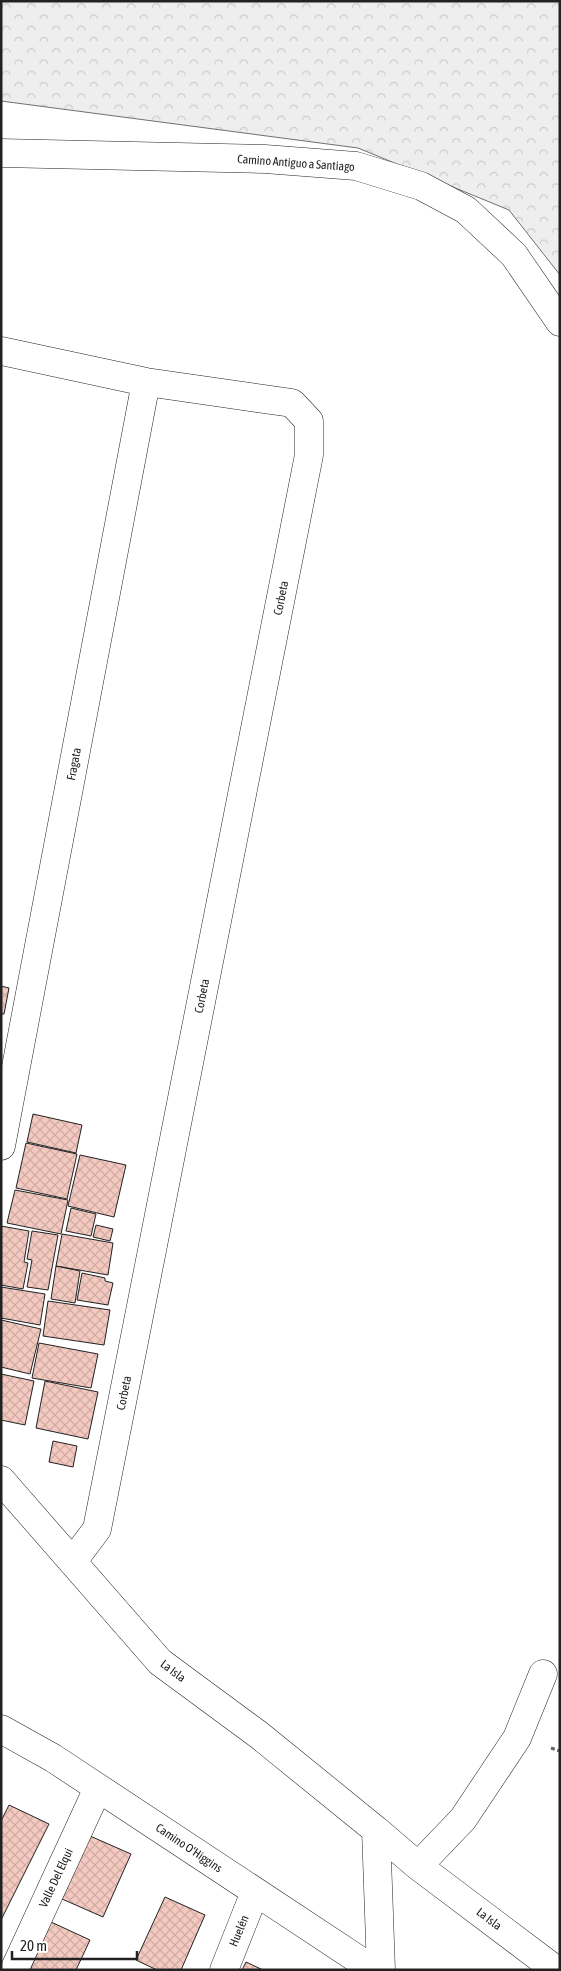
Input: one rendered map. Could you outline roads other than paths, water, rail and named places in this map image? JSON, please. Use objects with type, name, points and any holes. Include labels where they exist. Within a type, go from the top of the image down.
[{"type":"street","name":"Camino Antiguo a Santiago","points":[[1,153],[265,159],[356,166],[420,186],[466,210],[514,255],[560,322]]},
{"type":"street","points":[[1,351],[146,382]]},
{"type":"street","name":"Corbeta","points":[[73,1562],[97,1529],[309,455],[309,422],[292,403],[146,382]]},
{"type":"street","name":"Fragata","points":[[1,1146],[146,382]]},
{"type":"street","name":"La Isla","points":[[1,1480],[160,1662],[259,1735],[418,1866],[556,1970]]},
{"type":"street","points":[[418,1866],[463,1820],[517,1738],[544,1674]]},
{"type":"street","name":"Camino O'Higgins","points":[[2,1732],[53,1758],[374,1970]]},
{"type":"street","name":"Valle Del Elqui","points":[[14,1968],[98,1788]]},
{"type":"street","points":[[376,1830],[381,1970]]},
{"type":"street","name":"Huelén","points":[[224,1970],[254,1892]]}]
